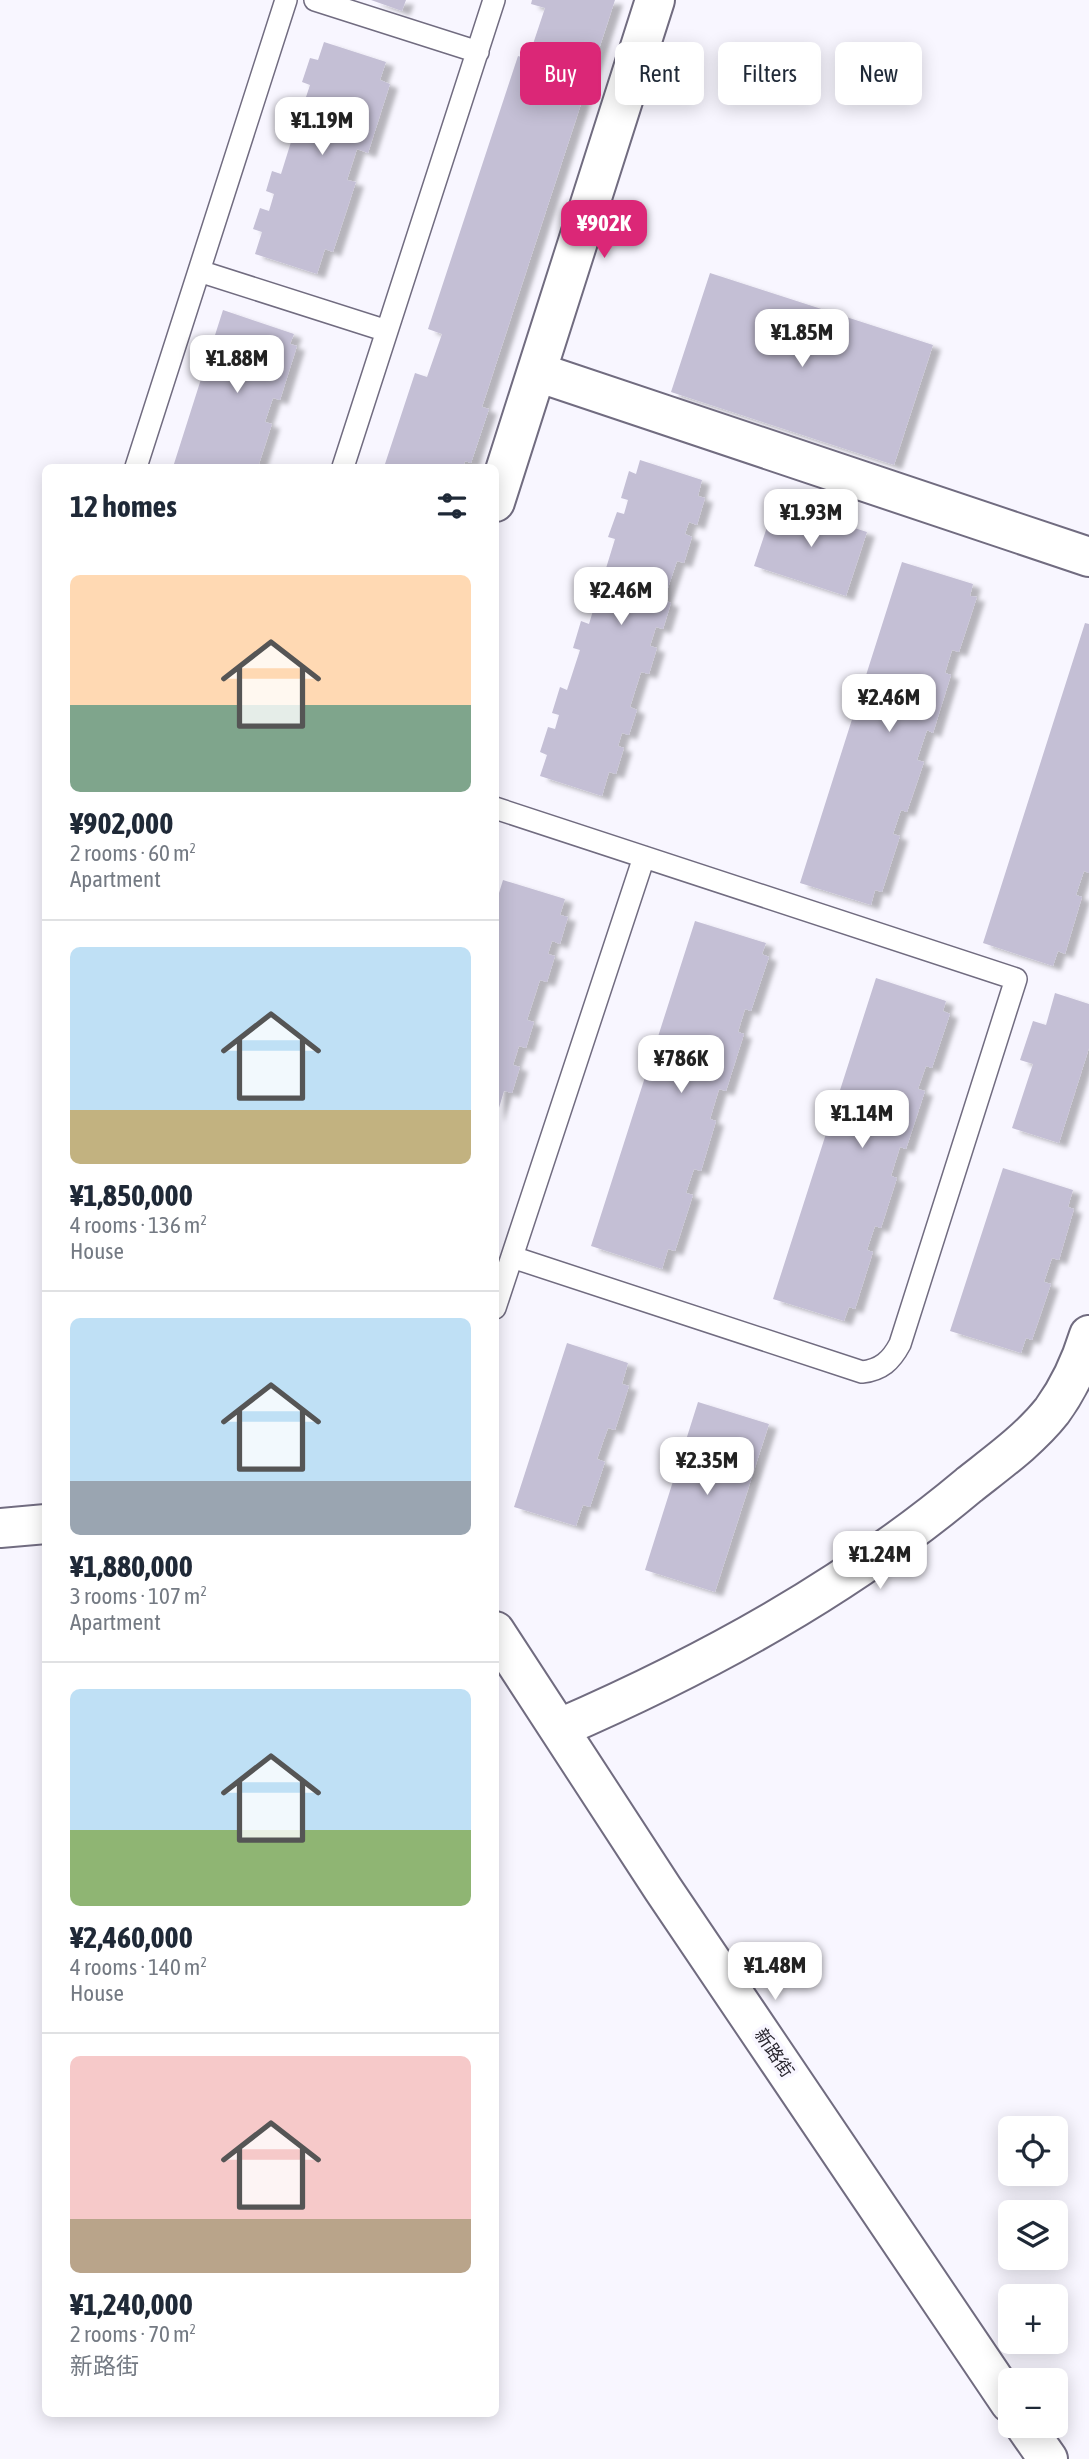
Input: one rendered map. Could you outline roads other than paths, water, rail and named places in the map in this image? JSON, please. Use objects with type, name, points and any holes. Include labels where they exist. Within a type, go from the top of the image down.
[{"type":"street","points":[[499,490],[655,0]]},
{"type":"street","points":[[537,372],[1089,557]]},
{"type":"street","points":[[560,1728],[617,1703],[744,1639],[813,1600],[877,1557],[1035,1431],[1068,1386],[1089,1335]]},
{"type":"street","points":[[0,1528],[42,1524]]},
{"type":"street","name":"新路街","points":[[499,1637],[671,1901],[998,2385]]},
{"type":"street","points":[[1033,2438],[1048,2459]]},
{"type":"lane","points":[[137,464],[286,0]]},
{"type":"lane","points":[[315,0],[478,52]]},
{"type":"lane","points":[[344,464],[494,0]]},
{"type":"lane","points":[[199,271],[387,331]]},
{"type":"lane","points":[[499,809],[1016,979],[900,1344],[886,1364],[874,1371],[862,1372],[512,1257]]},
{"type":"lane","points":[[499,1296],[644,857]]}]
